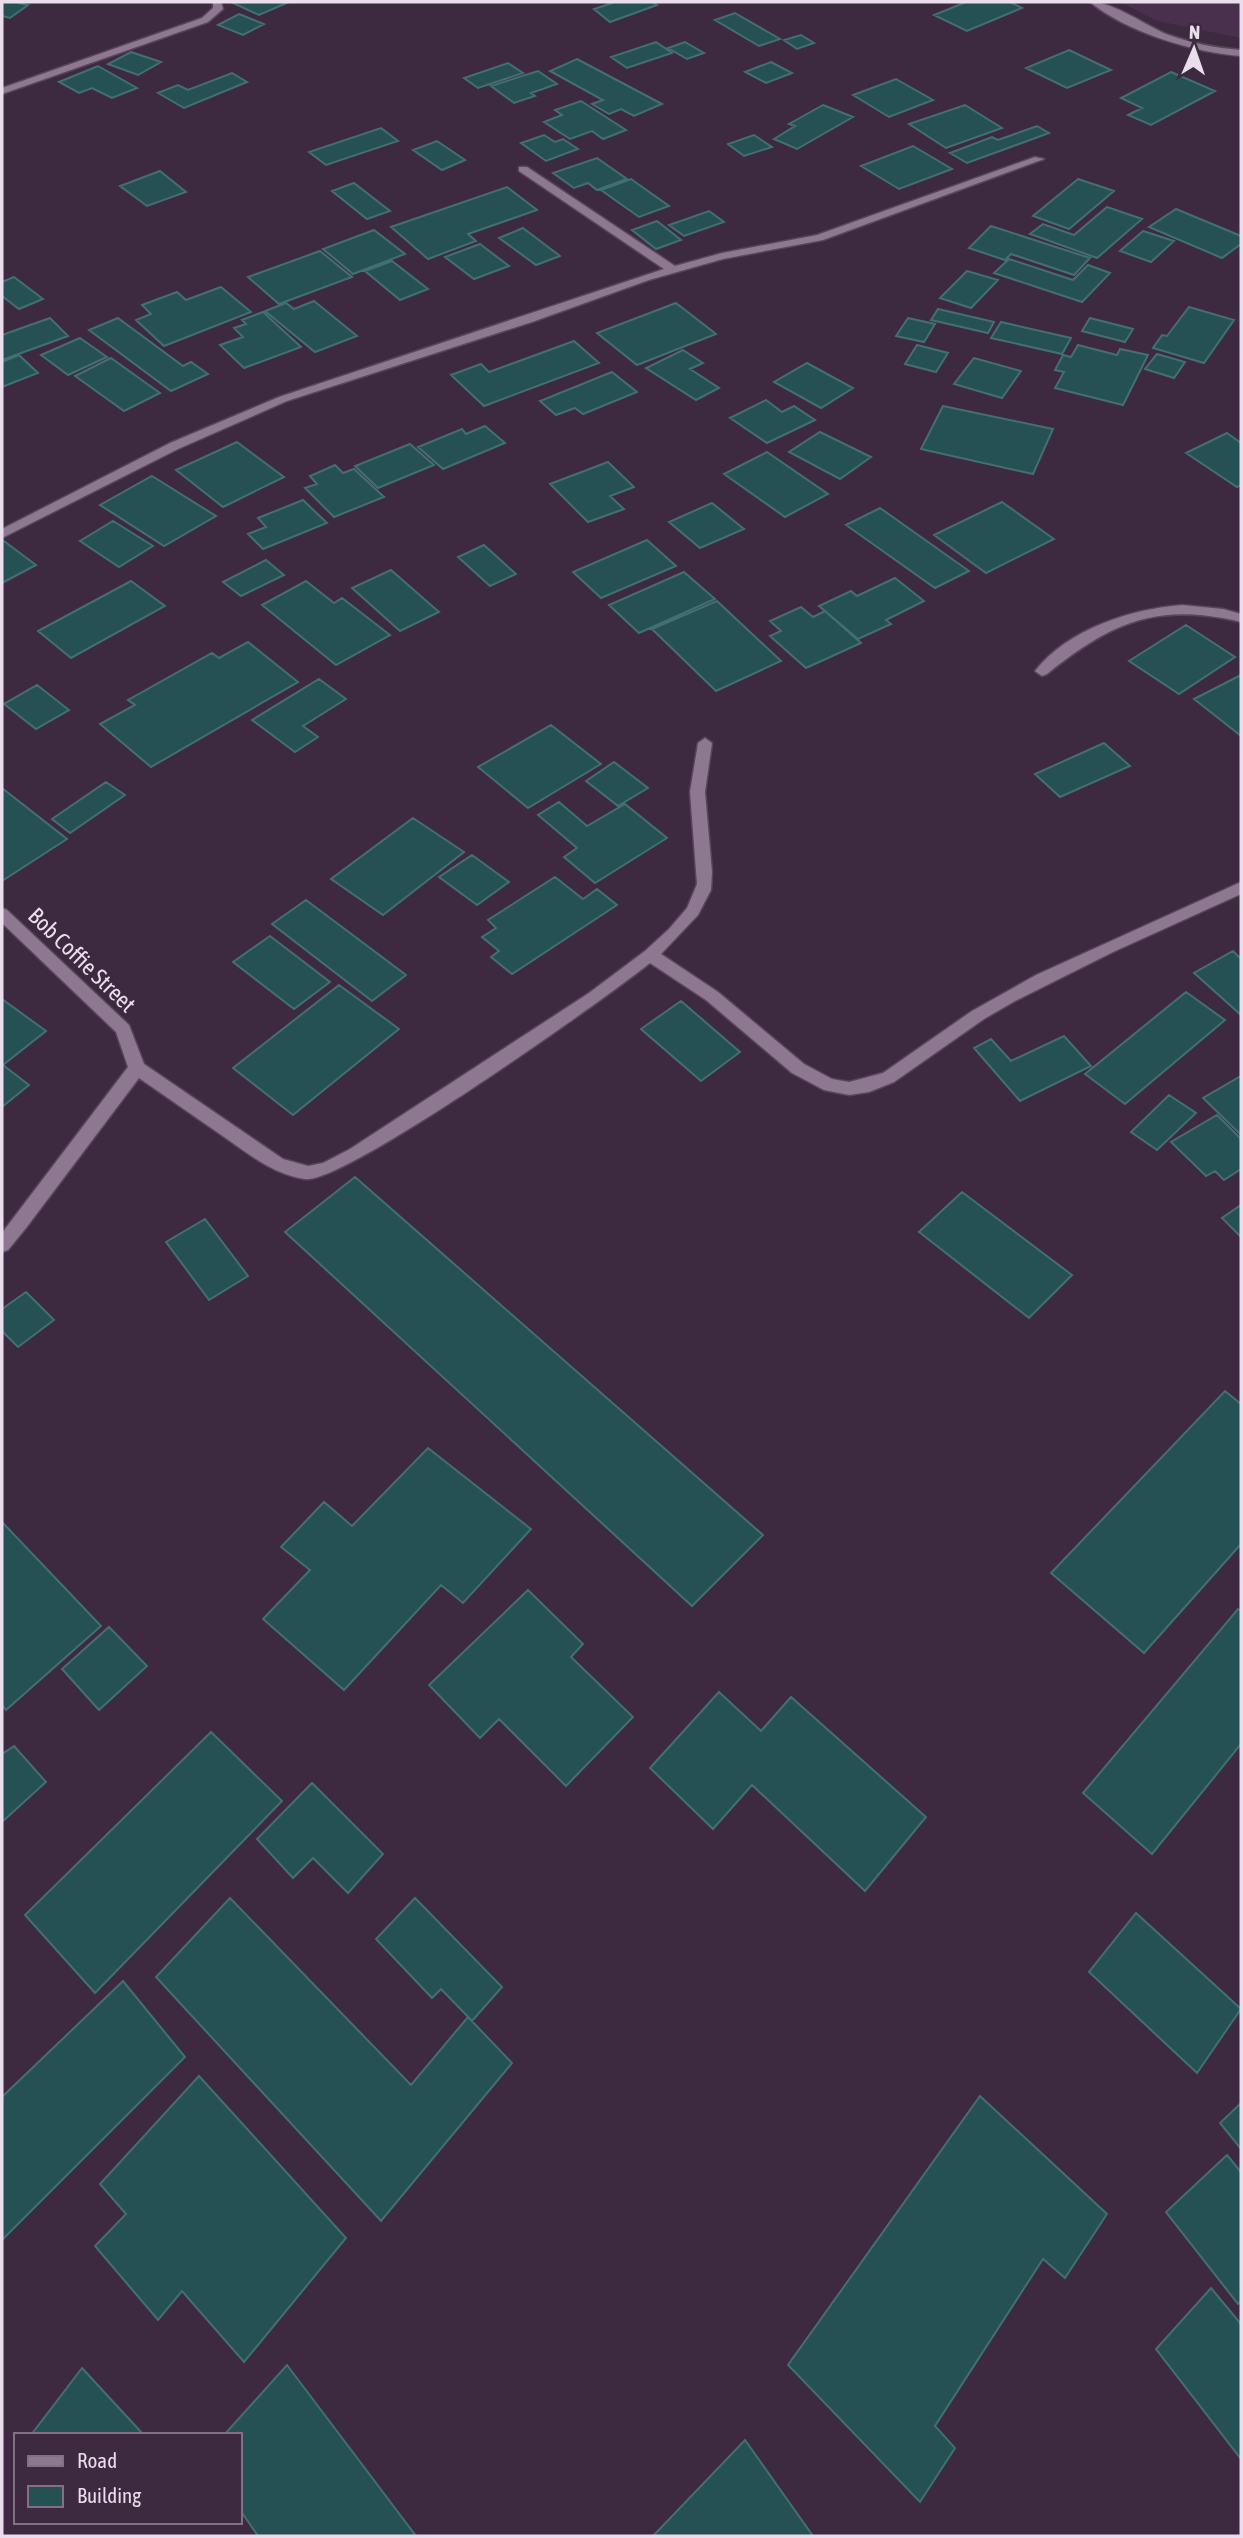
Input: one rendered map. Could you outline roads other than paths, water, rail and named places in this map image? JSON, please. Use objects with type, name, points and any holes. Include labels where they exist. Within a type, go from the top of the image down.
[{"type":"street","points":[[2,91],[205,20],[218,9],[217,2]]},
{"type":"street","points":[[1094,2],[1177,41],[1204,49],[1241,53]]},
{"type":"street","points":[[2,534],[174,446],[283,399],[673,270],[764,247],[819,239],[1039,159]]},
{"type":"street","points":[[523,169],[673,270]]},
{"type":"street","points":[[1042,671],[1086,637],[1117,623],[1162,611],[1201,610],[1241,618]]},
{"type":"street","points":[[2,1245],[38,1202],[112,1096],[137,1068],[278,1165],[296,1172],[317,1171],[356,1154],[592,998],[650,955],[671,936],[696,905],[703,888],[704,872],[696,788],[705,743]]},
{"type":"street","points":[[650,955],[711,995],[805,1072],[832,1086],[860,1087],[884,1080],[978,1015],[1082,961],[1241,888]]},
{"type":"street","name":"Bob Coffie Street","points":[[2,914],[123,1029],[137,1068]]}]
